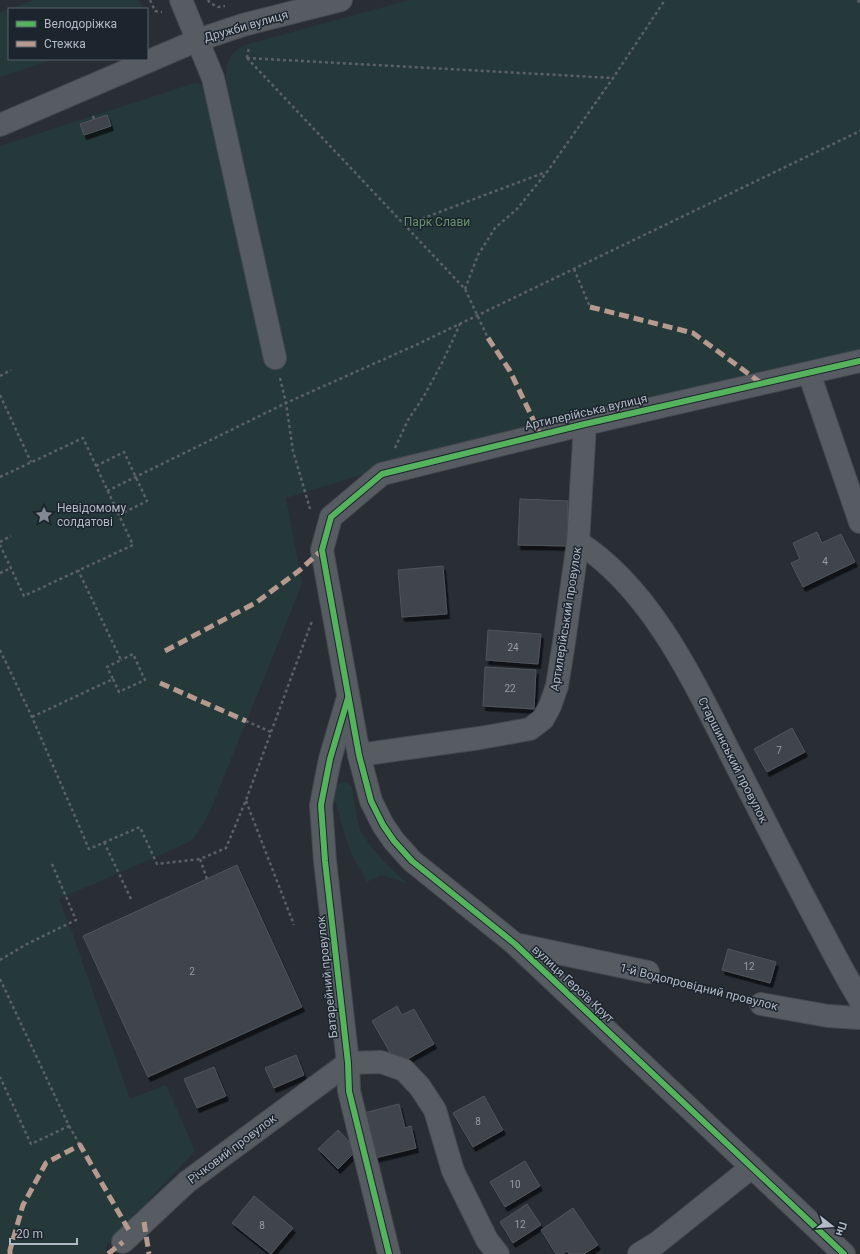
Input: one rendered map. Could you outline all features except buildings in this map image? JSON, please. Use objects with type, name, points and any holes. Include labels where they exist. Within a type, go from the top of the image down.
[{"type":"street","name":"Дружби вулиця","points":[[0,125],[198,40],[243,25],[337,0]]},
{"type":"street","points":[[173,6],[198,40],[213,78],[275,358]]},
{"type":"street","name":"Артилерійська вулиця","points":[[321,516],[382,474],[585,424],[860,361]]},
{"type":"street","points":[[809,373],[860,522]]},
{"type":"street","name":"Артилерійський провулок","points":[[359,755],[480,738],[530,729],[543,719],[550,706],[557,686],[578,542],[585,424]]},
{"type":"street","name":"вулиця Героїв Крут","points":[[321,516],[322,550],[359,755],[372,801],[383,825],[394,841],[412,861],[515,944],[844,1254]]},
{"type":"street","name":"Старшинський провулок","points":[[578,542],[592,551],[619,576],[637,596],[660,626],[693,681],[790,871],[860,1000]]},
{"type":"street","name":"Батарейний провулок","points":[[349,696],[330,759],[321,805],[348,1063],[349,1091],[384,1252]]},
{"type":"street","name":"1-й Водопровідний провулок","points":[[515,944],[648,972]]},
{"type":"street","name":"1-й Водопровідний провулок","points":[[761,1004],[828,1016],[860,1018]]},
{"type":"street","points":[[348,1063],[381,1062],[393,1066],[404,1070],[420,1087],[435,1110],[453,1171],[487,1240],[498,1254]]},
{"type":"street","name":"Річковий провулок","points":[[123,1242],[188,1182],[348,1063]]},
{"type":"street","points":[[639,1254],[657,1243],[752,1167]]},
{"type":"path","points":[[150,0],[155,11],[173,6]]},
{"type":"path","points":[[465,289],[478,255],[495,228],[517,209],[546,172],[613,78],[665,0]]},
{"type":"path","points":[[858,0],[860,4]]},
{"type":"path","points":[[247,58],[250,45]]},
{"type":"path","points":[[247,58],[613,78]]},
{"type":"path","points":[[247,58],[465,289],[476,316],[488,338]]},
{"type":"path","points":[[108,491],[286,403],[418,344],[860,131]]},
{"type":"path","points":[[405,225],[546,172]]},
{"type":"path","points":[[574,269],[590,307]]},
{"type":"path","points":[[382,474],[408,420],[444,361],[460,324]]},
{"type":"path","points":[[275,358],[286,403],[294,451],[321,516]]},
{"type":"path","points":[[0,376],[11,370]]},
{"type":"path","points":[[0,395],[31,462]]},
{"type":"path","points":[[0,477],[83,438],[133,544],[24,596],[0,545]]},
{"type":"path","points":[[96,466],[124,452],[136,477],[147,501],[119,516]]},
{"type":"path","points":[[0,542],[11,536]]},
{"type":"path","points":[[0,573],[11,568]]},
{"type":"path","points":[[78,570],[121,660]]},
{"type":"path","points":[[0,650],[32,717],[89,849],[140,827],[157,864],[200,859],[226,848],[246,800],[313,617]]},
{"type":"path","points":[[133,654],[145,680],[119,692],[107,667],[121,660],[133,654]]},
{"type":"path","points":[[32,717],[113,679]]},
{"type":"path","points":[[246,721],[270,732]]},
{"type":"path","points":[[246,800],[294,925]]},
{"type":"path","points":[[104,842],[131,899]]},
{"type":"path","points":[[200,859],[208,879]]},
{"type":"path","points":[[0,960],[27,944],[76,920],[52,864]]},
{"type":"path","points":[[0,979],[69,1126],[80,1145]]},
{"type":"path","points":[[0,1077],[31,1144],[69,1126]]},
{"type":"green space","points":[[33,0],[139,0],[143,8],[13,8]]},
{"type":"green space","name":"Парк Слави","points":[[409,0],[860,0],[860,352],[735,381],[597,410],[400,463],[286,498],[302,584],[210,811],[199,831],[192,840],[176,848],[59,899],[72,932],[130,1099],[166,1085],[195,1151],[105,1247],[108,1254],[0,1254],[0,146],[198,82],[203,87],[204,93],[227,87],[226,72],[228,62],[238,49],[245,45]]},
{"type":"green space","points":[[8,9],[8,60],[51,60],[0,77],[0,13]]},
{"type":"green space","points":[[346,782],[352,787],[359,827],[362,834],[380,857],[407,883],[381,875],[367,882],[352,854],[345,836],[335,800],[335,790],[339,783]]},
{"type":"marked path","points":[[590,307],[693,333],[761,383]]},
{"type":"marked path","points":[[488,338],[510,371],[540,434]]},
{"type":"marked path","points":[[165,651],[257,602],[300,570],[322,550]]},
{"type":"marked path","points":[[160,683],[246,721]]},
{"type":"marked path","points":[[10,1254],[23,1205],[46,1163],[80,1145],[131,1234]]},
{"type":"marked path","points":[[144,1222],[149,1254]]},
{"type":"marked path","points":[[108,1254],[123,1242]]},
{"type":"cycle path","points":[[844,1254],[515,944],[412,861],[394,841],[383,825],[371,801],[359,755],[322,550],[331,517],[382,474],[585,424],[860,361]]},
{"type":"cycle path","points":[[348,698],[330,759],[321,805],[325,861],[348,1063],[349,1091],[389,1254]]},
{"type":"place","name":"Невідомому солдатові","points":[[44,515]]}]
